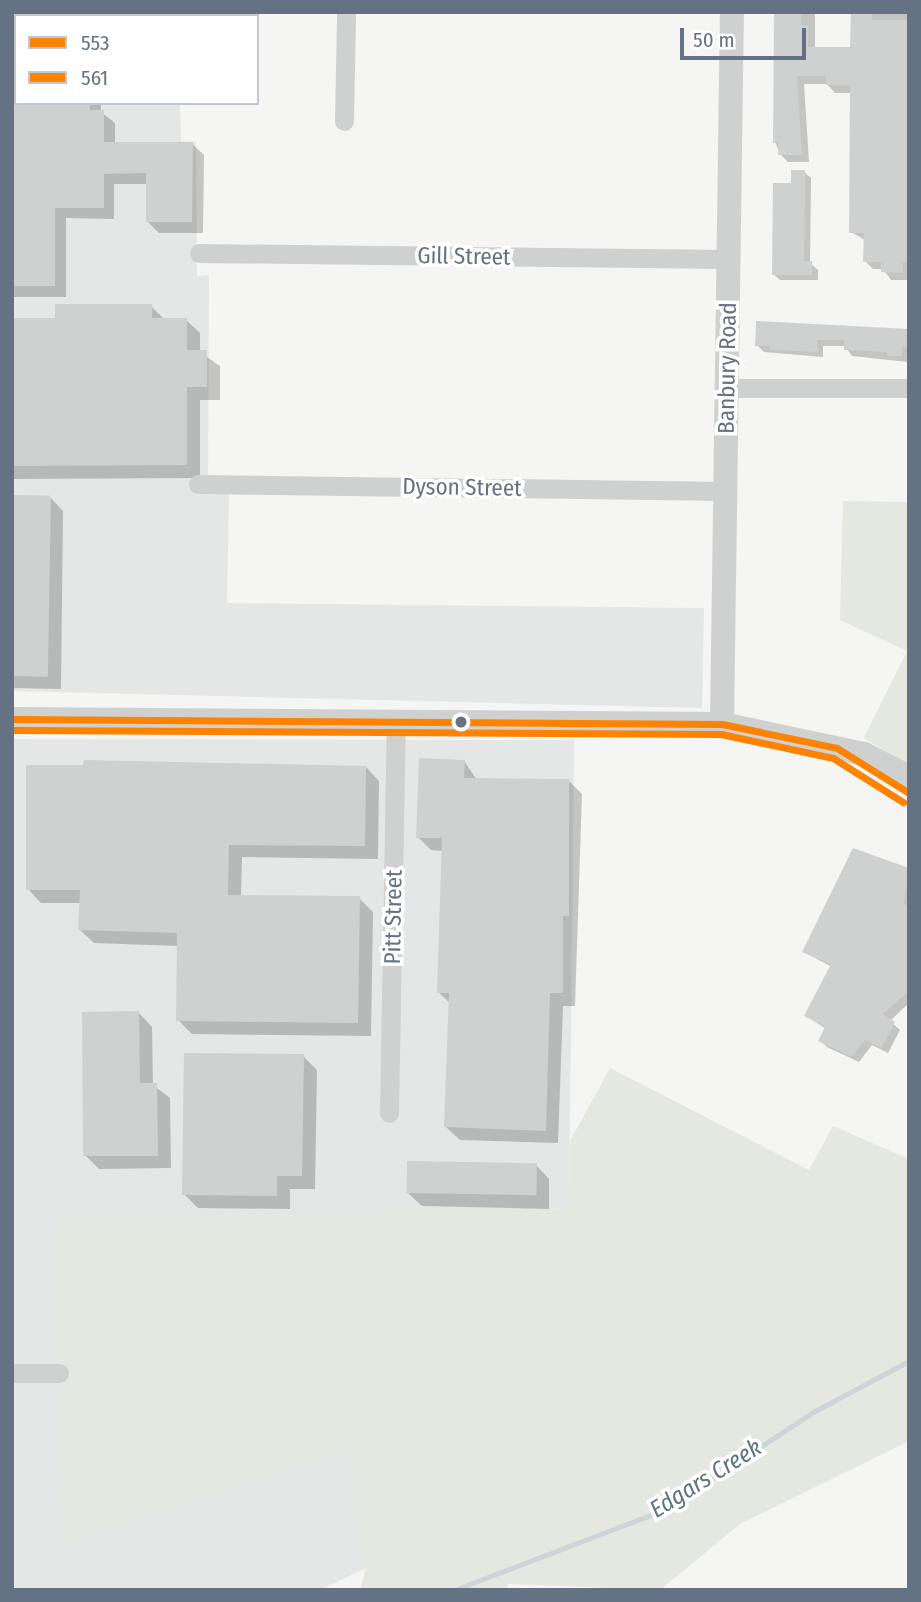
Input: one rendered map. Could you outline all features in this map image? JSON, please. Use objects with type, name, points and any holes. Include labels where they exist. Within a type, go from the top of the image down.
[{"type":"street","points":[[344,121],[346,12]]},
{"type":"street","name":"Banbury Road","points":[[722,724],[732,12]]},
{"type":"street","name":"Gill Street","points":[[200,253],[729,259]]},
{"type":"street","points":[[728,388],[909,388]]},
{"type":"street","name":"Dyson Street","points":[[198,484],[725,491]]},
{"type":"street","points":[[12,719],[722,724],[837,748],[879,760],[909,777]]},
{"type":"street","name":"Pitt Street","points":[[390,1113],[396,721]]},
{"type":"street","points":[[837,748],[909,793]]},
{"type":"street","points":[[12,1373],[59,1373]]},
{"type":"shaded area","points":[[12,12],[117,12],[14,14],[14,105],[180,105],[181,141],[196,142],[197,276],[209,275],[208,493],[229,494],[227,603],[704,608],[702,708],[12,691]]},
{"type":"shaded area","points":[[843,501],[909,502],[909,766],[864,738],[907,651],[840,620]]},
{"type":"shaded area","points":[[12,739],[574,740],[569,1208],[60,1222],[349,1448],[366,1568],[320,1590],[12,1590]]},
{"type":"shaded area","points":[[610,1068],[809,1170],[833,1126],[909,1159],[909,1441],[740,1524],[660,1590],[508,1584],[507,1590],[360,1590],[366,1568],[349,1449],[61,1543],[60,1221],[569,1208],[570,1141]]},
{"type":"building","points":[[774,12],[801,12],[801,25],[808,26],[808,47],[850,47],[851,12],[872,12],[872,20],[909,20],[909,262],[903,262],[903,273],[881,272],[881,262],[863,262],[864,233],[849,233],[850,85],[826,85],[826,76],[797,76],[802,155],[778,155],[778,142],[773,143]]},
{"type":"building","points":[[12,103],[90,105],[90,110],[104,110],[104,142],[193,142],[192,222],[146,222],[146,173],[104,174],[104,208],[55,208],[55,286],[12,286]]},
{"type":"building","points":[[791,170],[805,170],[804,261],[812,261],[812,275],[772,275],[773,183],[791,183]]},
{"type":"building","points":[[55,304],[152,304],[152,318],[187,318],[187,350],[207,350],[207,387],[187,387],[187,465],[12,466],[12,318],[55,318]]},
{"type":"building","points":[[756,321],[909,329],[909,347],[902,347],[902,356],[887,356],[887,352],[844,350],[844,340],[817,340],[818,352],[770,350],[770,346],[755,346]]},
{"type":"building","points":[[12,495],[51,496],[48,677],[12,676]]},
{"type":"building","points":[[419,758],[465,760],[464,778],[569,779],[569,916],[563,916],[563,993],[550,993],[546,1131],[444,1127],[449,993],[437,993],[442,838],[416,838]]},
{"type":"building","points":[[84,760],[366,766],[365,846],[229,845],[228,895],[360,896],[358,1023],[176,1021],[177,933],[78,930],[80,890],[26,890],[26,765],[83,765]]},
{"type":"building","points":[[853,848],[909,868],[904,904],[909,906],[909,991],[883,1014],[895,1022],[881,1048],[865,1040],[852,1057],[818,1041],[825,1027],[804,1016],[831,964],[802,952]]},
{"type":"building","points":[[139,1011],[140,1083],[157,1083],[158,1156],[83,1156],[82,1012]]},
{"type":"building","points":[[184,1053],[304,1054],[302,1176],[277,1176],[277,1196],[182,1195]]},
{"type":"building","points":[[407,1161],[537,1163],[536,1195],[406,1193]]},
{"type":"waterway","name":"Edgars Creek","points":[[454,1590],[664,1510],[813,1412],[909,1361]]},
{"type":"transit line","name":"553","points":[[12,719],[722,724],[837,748],[909,793]]},
{"type":"transit line","name":"561","points":[[12,730],[721,734],[833,758],[903,802]]}]
